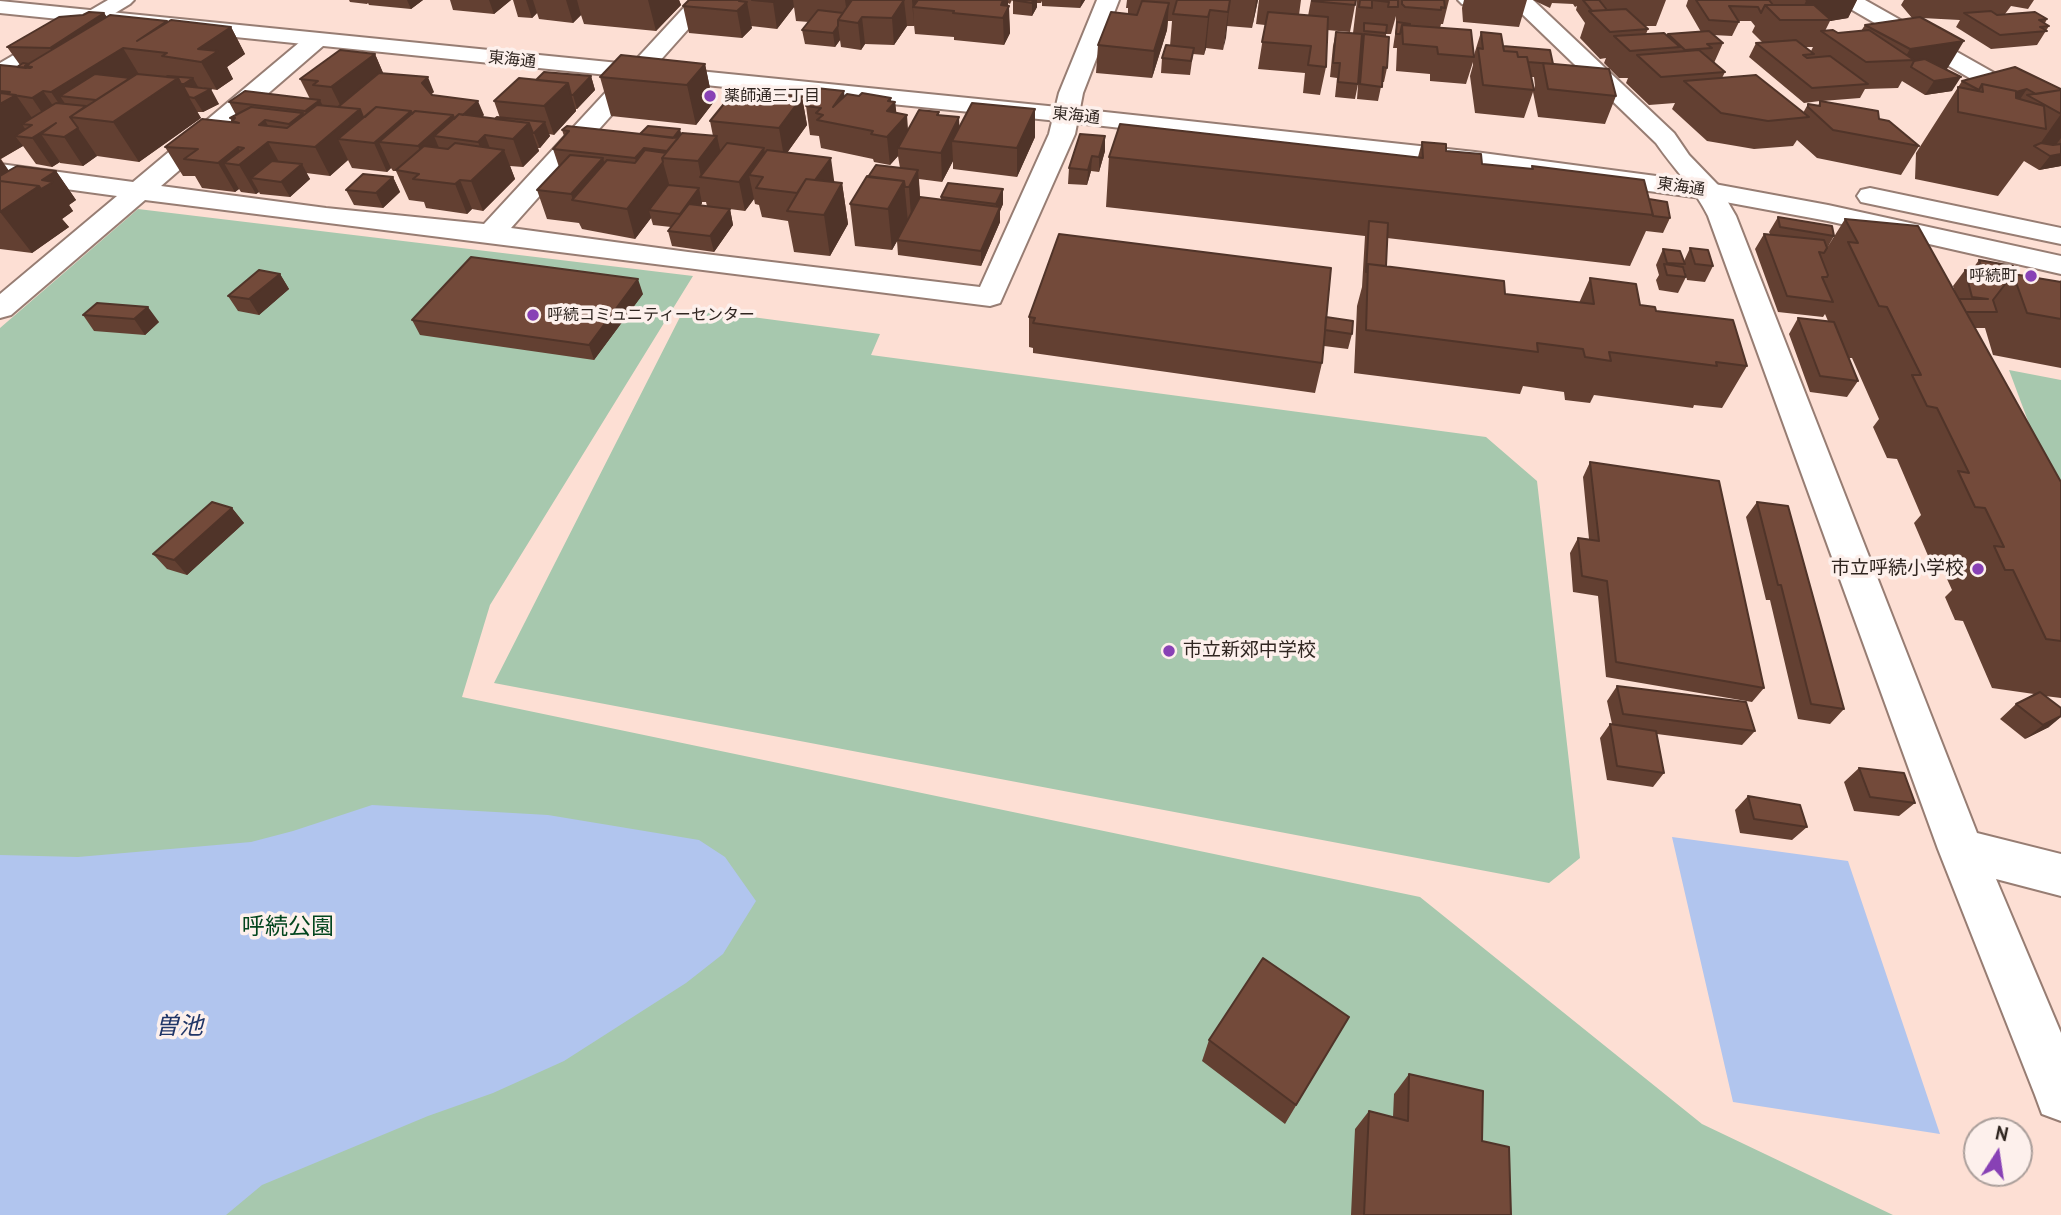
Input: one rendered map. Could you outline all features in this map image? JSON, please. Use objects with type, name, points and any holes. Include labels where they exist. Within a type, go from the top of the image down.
[{"type":"street","name":"東海通","points":[[104,8],[122,0],[653,54],[1070,104],[1475,160],[1714,179],[1828,213],[2061,265]]},
{"type":"street","points":[[490,234],[703,0]]},
{"type":"street","points":[[0,172],[990,297],[1070,104],[1108,0]]},
{"type":"street","points":[[1469,0],[1525,5],[1665,138],[1680,160],[1714,179],[1722,216],[1961,849],[2061,1095]]},
{"type":"street","points":[[1849,0],[1988,79],[2061,113]]},
{"type":"street","name":"東海通","points":[[0,7],[104,8],[315,41],[635,72],[1070,104],[1195,106]]},
{"type":"street","points":[[0,73],[104,8]]},
{"type":"street","points":[[0,309],[315,41]]},
{"type":"street","name":"東海通","points":[[1652,156],[1680,160]]},
{"type":"street","points":[[1853,192],[2061,236]]},
{"type":"street","points":[[1961,849],[2061,875]]},
{"type":"green space","name":"呼続公園","points":[[138,209],[693,276],[490,605],[462,697],[1420,897],[1702,1124],[1893,1215],[0,1215],[0,328]]},
{"type":"green space","points":[[707,311],[880,334],[871,355],[1486,437],[1537,481],[1580,858],[1549,883],[494,683],[680,317]]},
{"type":"green space","points":[[2009,370],[2061,380],[2061,533],[2031,429]]},
{"type":"water","name":"曽池","points":[[372,805],[548,815],[699,840],[725,857],[756,901],[723,954],[686,983],[564,1061],[493,1093],[428,1116],[262,1185],[226,1215],[0,1215],[0,855],[78,857],[251,842]]},
{"type":"water","points":[[1672,837],[1848,861],[1940,1134],[1733,1102]]},
{"type":"building","points":[[689,0],[747,2],[737,11],[683,6]]},
{"type":"building","points":[[852,0],[904,0],[892,18],[862,17],[858,23],[838,20]]},
{"type":"building","points":[[918,0],[1003,0],[1001,5],[1009,6],[1003,18],[913,7]]},
{"type":"building","points":[[1177,0],[1230,0],[1228,12],[1210,10],[1208,17],[1173,14]]},
{"type":"building","points":[[1312,0],[1356,0],[1355,5]]},
{"type":"building","points":[[1360,0],[1372,0],[1372,8],[1359,7]]},
{"type":"building","points":[[1372,0],[1398,0],[1398,7],[1388,7],[1389,2]]},
{"type":"building","points":[[1402,0],[1444,0],[1445,8],[1405,7]]},
{"type":"building","points":[[1583,0],[1599,0],[1607,10],[1592,11]]},
{"type":"building","points":[[1696,0],[1769,0],[1773,5],[1765,5],[1761,13],[1758,7],[1729,6],[1739,22],[1709,20]]},
{"type":"building","points":[[1142,1],[1169,3],[1154,51],[1098,45],[1111,12],[1137,15]]},
{"type":"building","points":[[1765,5],[1814,5],[1831,20],[1780,20]]},
{"type":"building","points":[[1626,9],[1648,29],[1610,32],[1589,11]]},
{"type":"building","points":[[818,10],[843,13],[833,33],[802,30]]},
{"type":"building","points":[[1991,11],[1997,15],[2035,12],[2047,19],[2039,20],[2049,26],[2040,27],[2047,31],[2000,35],[1964,13]]},
{"type":"building","points":[[89,12],[104,13],[50,48],[7,47],[59,17]]},
{"type":"building","points":[[1268,12],[1328,17],[1326,67],[1308,65],[1311,46],[1262,42]]},
{"type":"building","points":[[110,15],[167,21],[137,41],[171,20],[231,27],[198,49],[218,51],[201,62],[162,56],[167,53],[123,48],[51,92],[43,91],[32,98],[0,91],[0,65],[30,68],[32,67],[25,66]]},
{"type":"building","points":[[1920,17],[1964,41],[1910,49],[1865,25]]},
{"type":"building","points":[[1397,22],[1410,25],[1402,25],[1400,34],[1396,34]]},
{"type":"building","points":[[1364,23],[1387,25],[1386,33],[1364,31]]},
{"type":"building","points":[[1402,25],[1471,30],[1474,57],[1438,54],[1437,47],[1403,44]]},
{"type":"building","points":[[1833,30],[1838,33],[1869,30],[1914,60],[1866,62],[1821,31]]},
{"type":"building","points":[[1709,31],[1723,43],[1707,44],[1712,48],[1685,50],[1668,34]]},
{"type":"building","points":[[1336,32],[1362,34],[1358,84],[1338,82],[1340,63],[1333,63]]},
{"type":"building","points":[[1481,32],[1501,34],[1504,51],[1517,52],[1518,57],[1527,57],[1534,90],[1483,85],[1478,48],[1483,49]]},
{"type":"building","points":[[1664,33],[1680,47],[1630,51],[1614,36]]},
{"type":"building","points":[[1364,34],[1389,37],[1387,68],[1383,67],[1382,87],[1360,84]]},
{"type":"building","points":[[1796,40],[1814,54],[1803,55],[1807,58],[1830,56],[1868,84],[1812,88],[1756,43]]},
{"type":"building","points":[[1166,45],[1194,48],[1191,61],[1162,58]]},
{"type":"building","points":[[1503,46],[1550,50],[1553,64],[1528,62],[1527,57],[1518,57],[1517,52],[1504,51]]},
{"type":"building","points":[[340,50],[375,54],[331,87],[313,85],[318,81],[300,79]]},
{"type":"building","points":[[1699,50],[1725,72],[1661,77],[1637,55]]},
{"type":"building","points":[[621,55],[705,64],[687,85],[600,77]]},
{"type":"building","points":[[1925,59],[1961,77],[1934,81],[1911,67],[1914,61]]},
{"type":"building","points":[[1543,63],[1609,69],[1616,96],[1548,89]]},
{"type":"building","points":[[2015,67],[2061,90],[2036,94],[2027,89],[2016,92],[1982,84],[1979,90],[1962,81]]},
{"type":"building","points":[[544,72],[591,76],[571,95],[568,83],[536,80]]},
{"type":"building","points":[[379,73],[428,77],[422,83],[432,95],[478,101],[463,115],[459,114],[454,119],[453,115],[415,111],[412,114],[411,111],[376,107],[363,117],[360,109],[338,107]]},
{"type":"building","points":[[95,74],[130,78],[96,100],[60,96]]},
{"type":"building","points":[[137,74],[178,78],[113,122],[70,117]]},
{"type":"building","points":[[1756,75],[1809,117],[1768,121],[1721,113],[1684,81]]},
{"type":"building","points":[[166,77],[193,78],[181,84],[178,78]]},
{"type":"building","points":[[519,78],[568,83],[544,106],[494,101]]},
{"type":"building","points":[[1982,84],[2016,91],[2016,98],[2044,106],[2046,129],[1958,112],[1958,87],[1983,92]]},
{"type":"building","points":[[183,86],[211,89],[194,98],[189,97]]},
{"type":"building","points":[[816,88],[844,91],[833,107],[847,94],[859,96],[862,93],[891,98],[888,101],[895,102],[887,111],[907,115],[887,137],[871,134],[873,131],[817,120],[823,115],[816,113],[821,108],[806,106]]},
{"type":"building","points":[[736,89],[802,97],[779,128],[710,121]]},
{"type":"building","points":[[2061,90],[2061,114],[2027,95]]},
{"type":"building","points":[[245,91],[320,100],[305,111],[229,102]]},
{"type":"building","points":[[0,93],[16,95],[0,104]]},
{"type":"building","points":[[1820,101],[1878,111],[1879,119],[1889,121],[1919,146],[1833,130],[1808,107],[1808,104],[1820,106]]},
{"type":"building","points":[[56,103],[86,106],[70,117],[78,128],[64,137],[41,134],[56,123],[32,138],[15,136],[32,125],[22,124]]},
{"type":"building","points":[[972,103],[1035,109],[1017,148],[952,141]]},
{"type":"building","points":[[317,105],[360,109],[315,147],[268,142],[239,165],[224,163],[244,148],[238,147],[218,163],[184,159],[198,149],[165,147],[202,119],[239,123],[232,121],[235,118],[230,118],[251,107],[303,113],[289,124],[265,120],[259,125],[287,128]]},
{"type":"building","points":[[376,107],[411,111],[374,143],[338,139]]},
{"type":"building","points":[[919,110],[959,117],[941,153],[898,148]]},
{"type":"building","points":[[415,111],[453,115],[418,146],[379,142]]},
{"type":"building","points":[[459,114],[529,123],[513,139],[485,135],[478,142],[434,136]]},
{"type":"building","points":[[497,117],[545,122],[533,133],[529,123],[495,119]]},
{"type":"building","points":[[1120,124],[1423,158],[1422,142],[1446,144],[1446,151],[1481,154],[1482,164],[1533,169],[1532,166],[1644,180],[1653,215],[1109,157]]},
{"type":"building","points":[[567,126],[678,138],[667,151],[644,148],[635,158],[553,149],[569,131],[562,130]]},
{"type":"building","points":[[648,126],[680,129],[673,138],[640,134]]},
{"type":"building","points":[[682,133],[717,136],[698,161],[662,158]]},
{"type":"building","points":[[1080,134],[1105,136],[1099,157],[1092,156],[1088,170],[1069,168]]},
{"type":"building","points":[[455,143],[504,150],[471,181],[460,180],[455,184],[413,179],[419,174],[396,170],[424,146],[448,149]]},
{"type":"building","points":[[727,143],[764,148],[739,182],[700,177]]},
{"type":"building","points":[[2041,143],[2061,144],[2061,154],[2050,156],[2034,146]]},
{"type":"building","points":[[645,150],[666,153],[662,158],[663,162],[627,209],[572,200],[607,160],[635,163]]},
{"type":"building","points":[[767,150],[831,158],[815,180],[806,179],[797,193],[756,188],[763,177],[749,175]]},
{"type":"building","points":[[570,155],[603,158],[571,194],[537,190]]},
{"type":"building","points":[[272,161],[302,164],[281,182],[251,178]]},
{"type":"building","points":[[876,165],[918,170],[909,187],[905,187],[904,181],[868,177]]},
{"type":"building","points":[[17,166],[56,171],[42,180],[53,182],[41,189],[39,186],[0,181],[0,176]]},
{"type":"building","points":[[363,174],[393,177],[376,193],[346,190]]},
{"type":"building","points":[[867,176],[904,181],[888,209],[850,204]]},
{"type":"building","points":[[806,179],[842,183],[824,215],[787,211]]},
{"type":"building","points":[[0,181],[39,186],[0,212]]},
{"type":"building","points":[[948,183],[1003,189],[996,204],[941,197]]},
{"type":"building","points":[[668,185],[699,188],[680,214],[649,210]]},
{"type":"building","points":[[920,197],[1000,207],[981,251],[897,240]]},
{"type":"building","points":[[1649,199],[1667,202],[1670,218],[1653,216]]},
{"type":"building","points":[[689,204],[730,209],[710,236],[668,231]]},
{"type":"building","points":[[1778,217],[1832,226],[1834,236],[1780,227]]},
{"type":"building","points":[[1845,219],[1918,226],[2061,482],[2061,641],[2046,639],[2013,570],[2005,570],[1994,546],[2004,547],[1985,508],[1975,507],[1958,471],[1969,473],[1937,408],[1927,406],[1912,375],[1921,375],[1887,307],[1879,306],[1848,242],[1858,243]]},
{"type":"building","points":[[1369,221],[1388,223],[1386,266],[1368,264],[1366,272]]},
{"type":"building","points":[[1059,234],[1331,268],[1322,363],[1033,323],[1035,318],[1029,317]]},
{"type":"building","points":[[1764,234],[1824,240],[1827,248],[1824,253],[1819,252],[1828,275],[1822,277],[1833,302],[1787,296]]},
{"type":"building","points":[[1690,248],[1708,250],[1713,266],[1695,264]]},
{"type":"building","points":[[1663,249],[1680,251],[1685,264],[1667,263]]},
{"type":"building","name":"呼続コミュニティーセンター","points":[[471,257],[638,279],[589,345],[412,320]]},
{"type":"building","points":[[1979,260],[2013,266],[2015,274],[1993,300],[1997,312],[1966,312],[1959,299],[1988,299],[1972,297],[1965,270],[1983,273]]},
{"type":"building","points":[[1368,264],[1504,281],[1505,294],[1594,304],[1590,278],[1636,284],[1640,305],[1655,307],[1656,311],[1733,320],[1747,366],[1716,362],[1717,366],[1609,352],[1611,361],[1585,357],[1583,349],[1537,343],[1538,352],[1366,330]]},
{"type":"building","points":[[1664,264],[1683,267],[1686,277],[1667,275]]},
{"type":"building","points":[[259,270],[280,274],[249,299],[228,296]]},
{"type":"building","points":[[2013,274],[2061,282],[2061,319],[2027,313]]},
{"type":"building","points":[[97,303],[148,307],[134,319],[83,315]]},
{"type":"building","points":[[1326,317],[1353,321],[1352,334],[1325,330]]},
{"type":"building","points":[[1798,318],[1834,322],[1858,381],[1820,376]]},
{"type":"building","points":[[1590,462],[1719,481],[1764,688],[1616,662],[1607,581],[1582,576],[1578,538],[1599,541]]},
{"type":"building","points":[[212,502],[232,508],[174,560],[153,554]]},
{"type":"building","points":[[1757,502],[1788,506],[1844,709],[1811,704]]},
{"type":"building","points":[[1617,686],[1746,702],[1755,731],[1623,714]]},
{"type":"building","points":[[2040,692],[2061,708],[2061,716],[2043,725],[2016,704]]},
{"type":"building","points":[[1610,724],[1656,731],[1664,773],[1617,766]]},
{"type":"building","points":[[1859,768],[1904,773],[1915,803],[1870,797]]},
{"type":"building","points":[[1748,796],[1800,805],[1807,827],[1754,819]]},
{"type":"building","points":[[1263,958],[1349,1017],[1296,1105],[1209,1040]]},
{"type":"building","points":[[1409,1074],[1483,1091],[1482,1141],[1509,1147],[1511,1215],[1364,1215],[1369,1111],[1408,1121]]},
{"type":"place","name":"薬師通三丁目","points":[[710,96]]},
{"type":"place","name":"呼続町","points":[[2031,276]]},
{"type":"place","name":"呼続コミュニティーセンター","points":[[533,315]]},
{"type":"place","name":"市立呼続小学校","points":[[1978,569]]},
{"type":"place","name":"市立新郊中学校","points":[[1169,651]]}]
